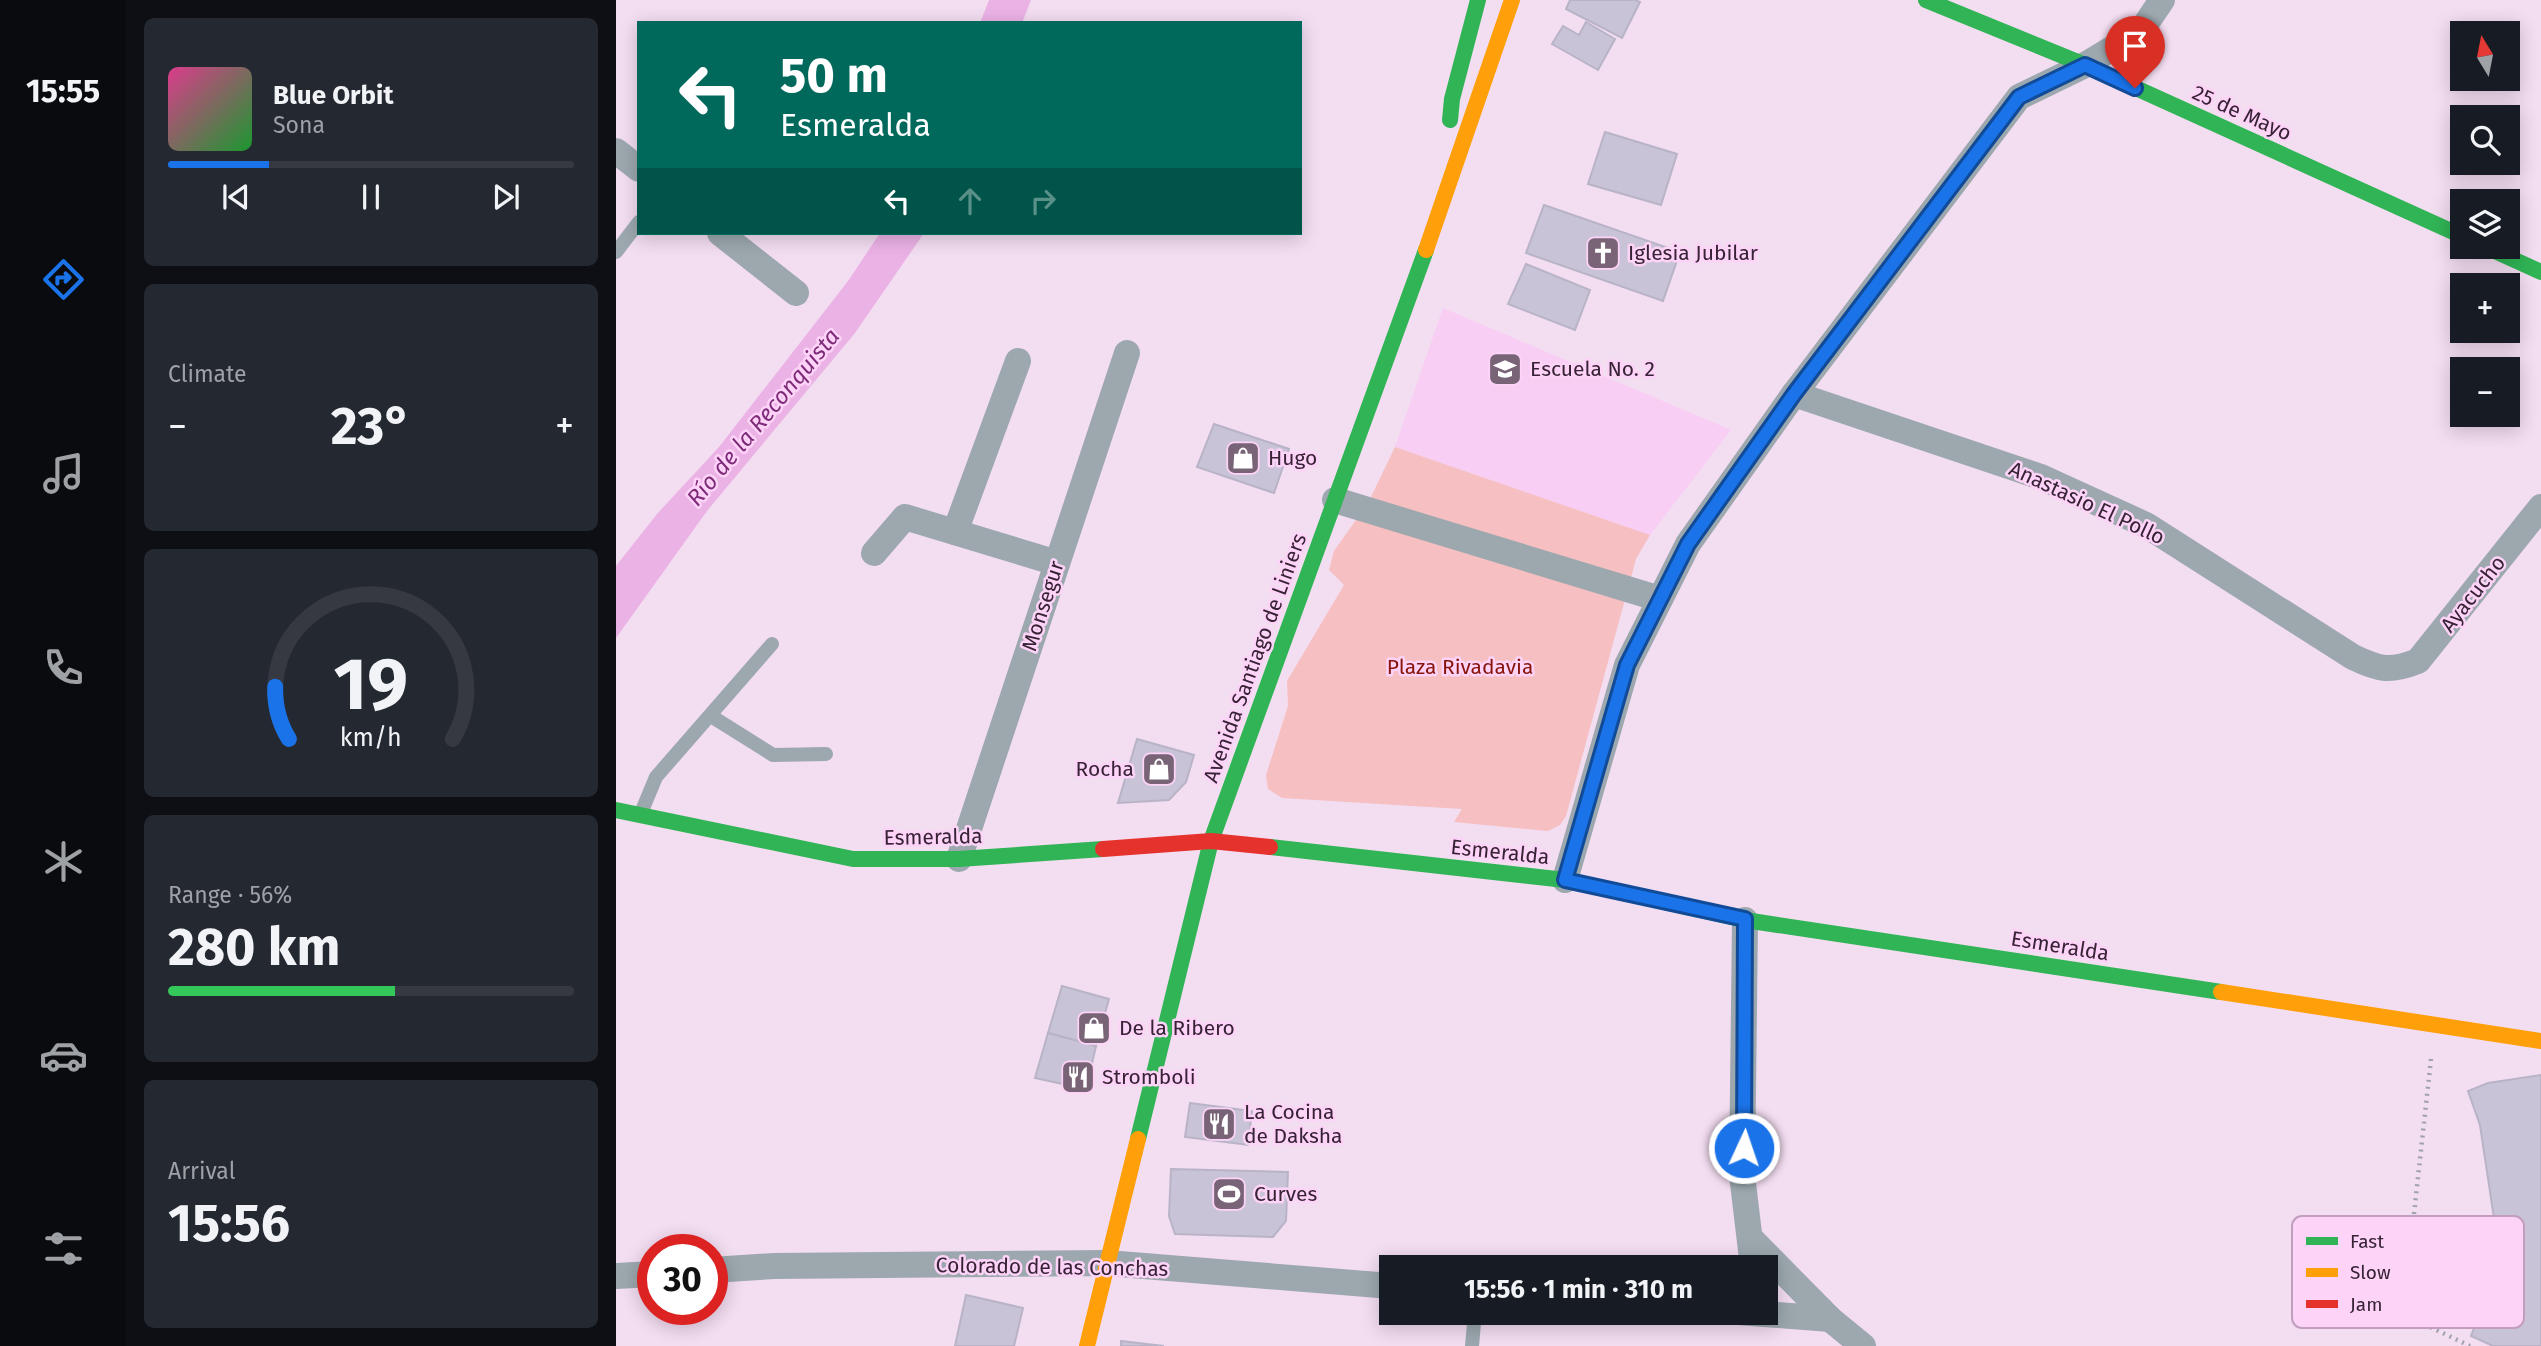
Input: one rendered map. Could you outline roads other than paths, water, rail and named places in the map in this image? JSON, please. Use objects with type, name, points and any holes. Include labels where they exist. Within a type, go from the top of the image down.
[{"type":"main road","points":[[1444,199],[1452,99],[1478,0]]},
{"type":"main road","name":"Avenida Santiago de Liniers","points":[[1087,1346],[1211,841],[1444,199],[1512,0]]},
{"type":"main road","name":"25 de Mayo","points":[[1926,0],[2085,65],[2450,231]]},
{"type":"main road","points":[[2512,259],[2541,272]]},
{"type":"main road","name":"Esmeralda","points":[[616,810],[853,859],[959,859],[1211,841],[1565,880],[1745,919],[2541,1041]]},
{"type":"street","points":[[1565,880],[1627,665],[1688,544],[1794,394],[2019,97],[2085,65],[2141,31],[2162,0]]},
{"type":"street","points":[[616,151],[637,167]]},
{"type":"street","points":[[723,235],[796,293]]},
{"type":"street","name":"Monsegur","points":[[959,859],[1127,353]]},
{"type":"street","points":[[955,532],[1018,361]]},
{"type":"street","name":"Anastasio El Pollo","points":[[1794,394],[2041,477],[2146,526],[2353,657],[2375,668],[2398,670]]},
{"type":"street","points":[[1335,500],[1660,599]]},
{"type":"street","name":"Ayacucho","points":[[2398,670],[2418,661],[2434,643],[2541,507]]},
{"type":"street","points":[[874,553],[905,517],[1057,564]]},
{"type":"street","points":[[1745,919],[1742,1175],[1752,1255]]},
{"type":"street","points":[[1751,1239],[1830,1319],[1863,1346]]},
{"type":"street","name":"Colorado de las Conchas","points":[[728,1269],[774,1266],[1107,1263],[1379,1285]]},
{"type":"street","points":[[616,1276],[637,1275]]},
{"type":"street","points":[[1778,1315],[1830,1319]]},
{"type":"lane","points":[[616,252],[637,225]]},
{"type":"lane","points":[[640,815],[656,777],[772,644]]},
{"type":"lane","points":[[711,716],[773,755],[826,754]]},
{"type":"lane","points":[[1472,1346],[1474,1325]]},
{"type":"water","points":[[989,0],[1031,0],[1023,21],[981,21]]},
{"type":"water","name":"Río de la Reconquista","points":[[879,235],[923,235],[855,333],[707,511],[616,638],[616,566],[657,514],[719,447],[848,281]]},
{"type":"place","name":"Iglesia Jubilar","points":[[1603,253]]},
{"type":"place","name":"Escuela No. 2","points":[[1505,369]]},
{"type":"place","name":"Hugo","points":[[1243,458]]},
{"type":"place","name":"Rocha","points":[[1159,769]]},
{"type":"place","name":"De la Ribero","points":[[1094,1028]]},
{"type":"place","name":"Stromboli","points":[[1078,1077]]},
{"type":"place","name":"La Cocina de Daksha","points":[[1219,1124]]},
{"type":"place","name":"Curves","points":[[1229,1194]]},
{"type":"park label","name":"Plaza Rivadavia","points":[[1460,667]]}]
